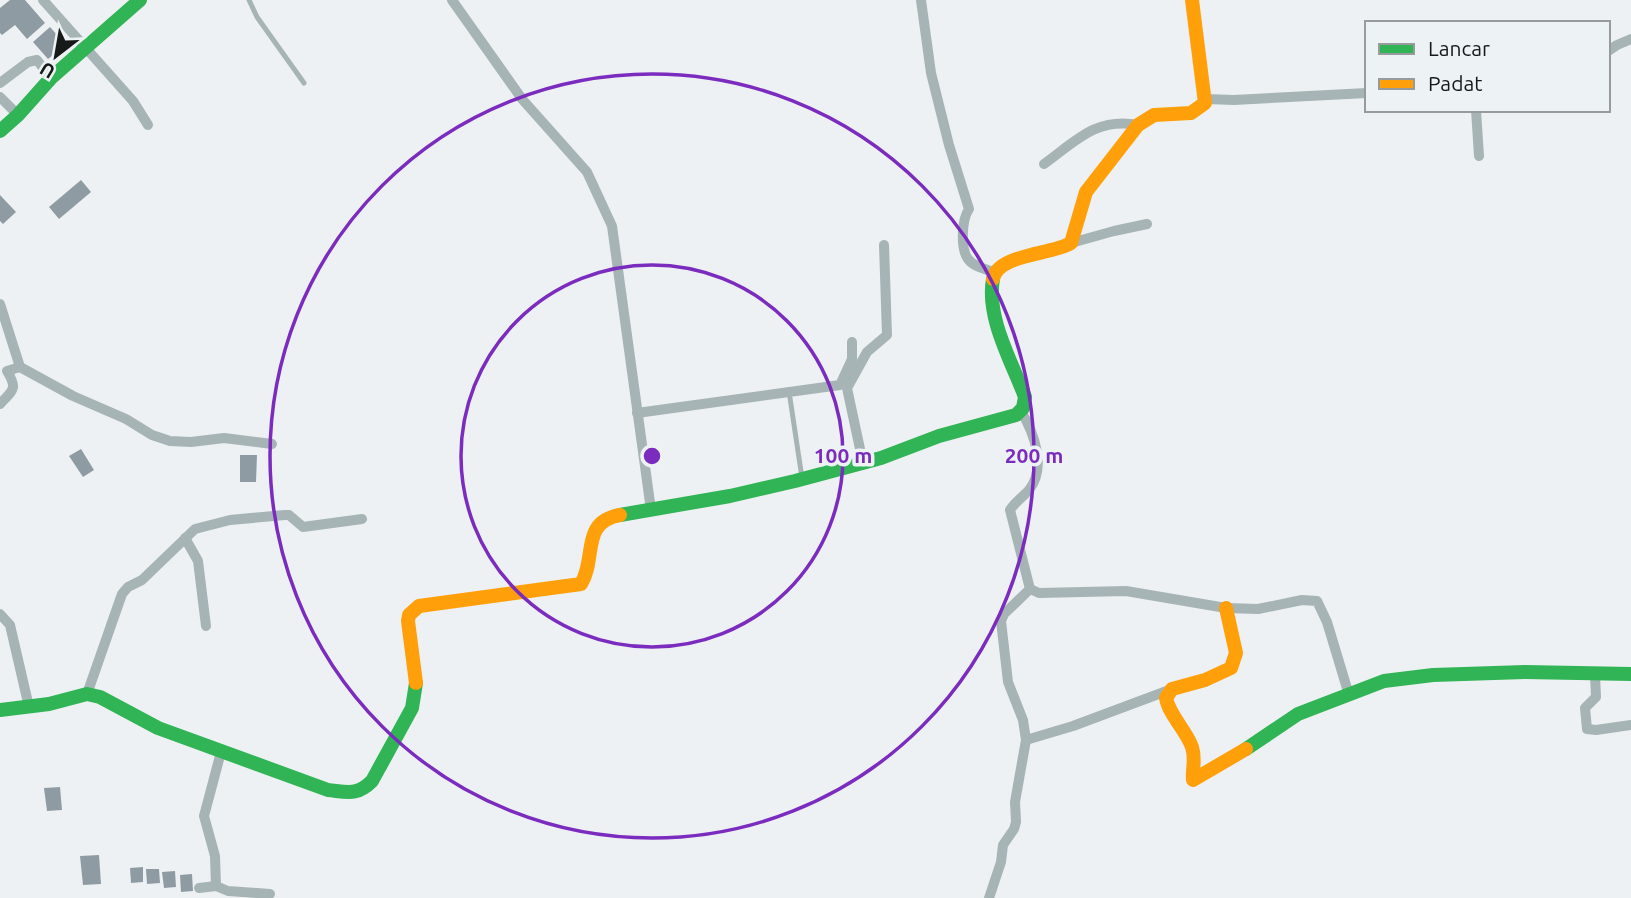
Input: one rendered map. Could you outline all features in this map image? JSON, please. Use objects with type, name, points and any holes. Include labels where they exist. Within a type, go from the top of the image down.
[{"type":"street","points":[[43,0],[133,101],[148,125]]},
{"type":"street","points":[[0,131],[51,78],[140,0]]},
{"type":"street","points":[[452,0],[522,99],[587,172],[605,205],[612,226],[651,510]]},
{"type":"street","points":[[921,0],[931,73],[969,209],[965,215],[965,254],[973,265],[994,272]]},
{"type":"street","points":[[1071,243],[1086,192],[1138,125],[1154,116],[1191,113],[1203,106],[1206,99],[1192,0]]},
{"type":"street","points":[[1610,50],[1631,39]]},
{"type":"street","points":[[0,83],[33,61],[39,62],[51,78]]},
{"type":"street","points":[[1206,99],[1365,93]]},
{"type":"street","points":[[0,97],[18,115]]},
{"type":"street","points":[[1476,112],[1479,156]]},
{"type":"street","points":[[1044,164],[1089,131],[1122,122],[1138,125]]},
{"type":"street","points":[[0,710],[29,707],[86,694],[100,697],[158,728],[328,790],[353,793],[363,790],[384,761],[416,697],[415,667],[408,621],[414,608],[581,584],[587,571],[593,534],[599,522],[610,517],[730,496],[802,475],[863,463],[939,436],[1012,416],[1021,411],[1026,397],[997,324],[992,285],[994,272],[1011,261],[1060,249],[1114,230],[1147,224]]},
{"type":"street","points":[[863,463],[847,388],[867,352],[887,335],[884,245]]},
{"type":"street","points":[[0,304],[20,367]]},
{"type":"street","points":[[637,413],[840,384],[852,359],[852,342]]},
{"type":"street","points":[[0,404],[15,385],[4,370],[20,367],[73,396],[126,419],[152,435],[170,441],[191,442],[224,438],[272,444]]},
{"type":"street","points":[[1021,411],[1029,425],[1038,453],[1037,477],[1010,510],[1030,589]]},
{"type":"street","points":[[86,694],[122,594],[128,587],[142,580],[195,529],[230,520],[289,515],[298,525],[307,527],[362,519]]},
{"type":"street","points":[[185,538],[198,561],[205,626]]},
{"type":"street","points":[[1030,589],[1039,593],[1126,591],[1226,608],[1258,609],[1302,600],[1317,601],[1327,622],[1349,695]]},
{"type":"street","points":[[989,898],[1001,862],[1003,845],[1016,822],[1015,802],[1027,740],[1023,720],[1008,682],[1002,621],[1004,614],[1030,589]]},
{"type":"street","points":[[1027,740],[1205,680],[1231,668],[1236,653],[1226,608]]},
{"type":"street","points":[[0,614],[10,625],[29,707]]},
{"type":"street","points":[[1172,689],[1166,698],[1167,704],[1191,744],[1196,762],[1191,772],[1193,780],[1226,762],[1298,714],[1384,681],[1433,675],[1525,672],[1631,674]]},
{"type":"street","points":[[1595,675],[1596,697],[1586,708],[1587,729],[1631,725]]},
{"type":"street","points":[[216,886],[215,856],[204,816],[222,752]]},
{"type":"street","points":[[199,888],[216,886],[228,891],[270,894]]},
{"type":"lane","points":[[249,0],[257,17],[304,83]]},
{"type":"lane","points":[[790,398],[802,475]]},
{"type":"building","points":[[10,0],[25,0],[45,23],[27,39],[15,25],[2,35],[0,33],[0,8]]},
{"type":"building","points":[[50,27],[66,45],[48,59],[33,42]]},
{"type":"building","points":[[81,180],[91,192],[59,219],[49,207]]},
{"type":"building","points":[[0,195],[16,212],[3,224],[0,221]]},
{"type":"building","points":[[81,449],[94,470],[83,477],[69,456]]},
{"type":"building","points":[[240,455],[257,455],[256,482],[240,482]]},
{"type":"building","points":[[60,787],[62,810],[47,811],[44,788]]},
{"type":"building","points":[[99,855],[101,884],[83,885],[80,856]]},
{"type":"building","points":[[143,867],[143,882],[131,883],[130,868]]},
{"type":"building","points":[[146,869],[159,869],[160,883],[147,884]]},
{"type":"building","points":[[175,871],[176,887],[164,888],[162,872]]},
{"type":"building","points":[[192,874],[193,891],[181,892],[180,875]]},
{"type":"traffic: fast","points":[[0,131],[51,78],[140,0]]},
{"type":"traffic: fast","points":[[620,515],[730,496],[795,481],[881,458],[939,436],[1016,415],[1023,408],[1025,397],[997,324],[993,309],[993,279]]},
{"type":"traffic: fast","points":[[1246,749],[1298,714],[1384,681],[1433,675],[1525,672],[1631,674]]},
{"type":"traffic: fast","points":[[0,710],[49,704],[87,694],[100,697],[158,728],[328,790],[352,792],[362,789],[372,781],[412,708],[416,683]]},
{"type":"traffic: slow","points":[[993,279],[1004,265],[1071,243],[1086,192],[1138,125],[1154,115],[1191,113],[1205,103],[1192,0]]},
{"type":"traffic: slow","points":[[416,683],[408,621],[409,615],[419,606],[581,584],[586,574],[594,533],[607,519],[620,515]]},
{"type":"traffic: slow","points":[[1226,608],[1236,653],[1231,668],[1205,680],[1172,689],[1166,698],[1192,747],[1193,780],[1246,749]]}]
